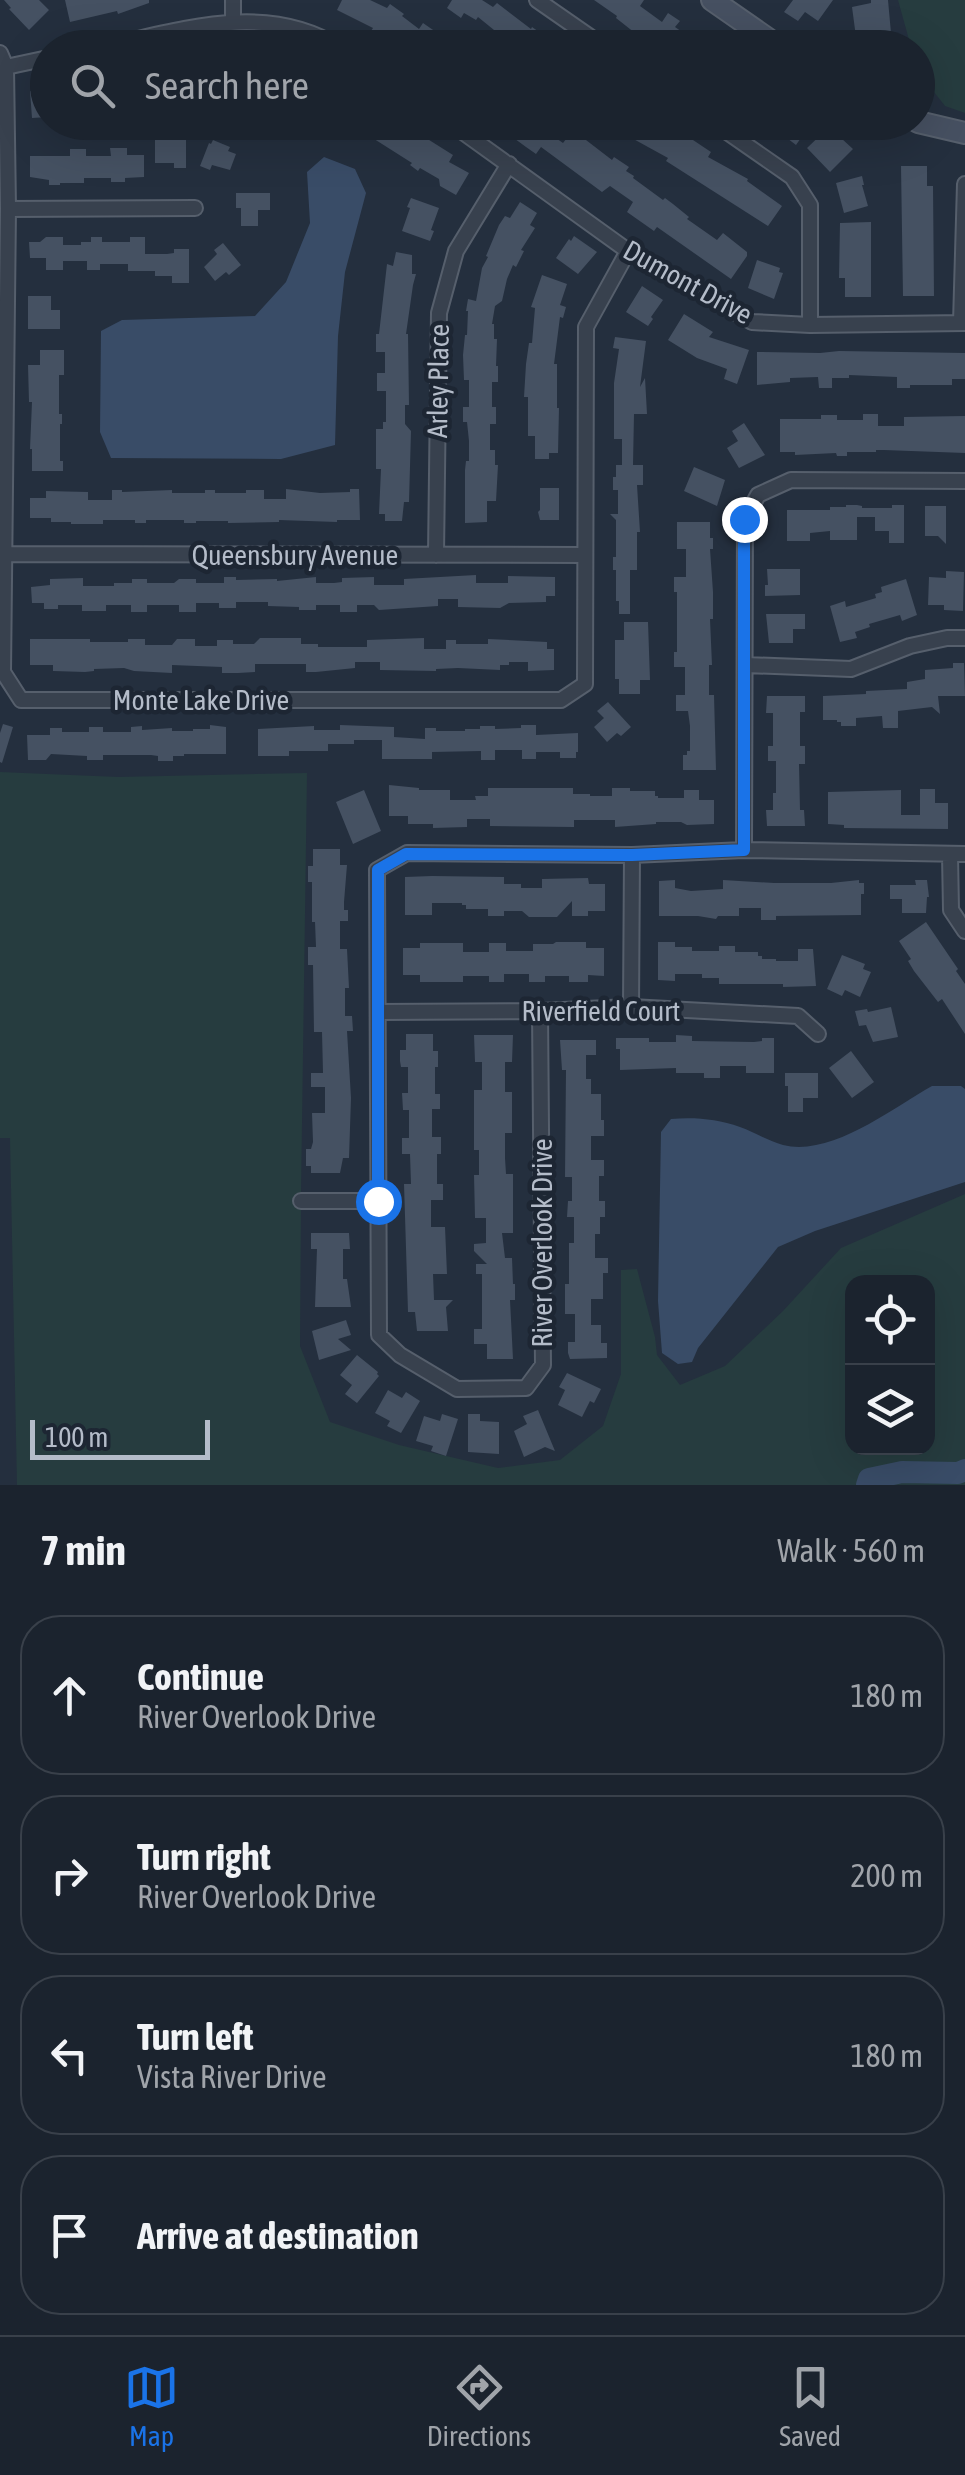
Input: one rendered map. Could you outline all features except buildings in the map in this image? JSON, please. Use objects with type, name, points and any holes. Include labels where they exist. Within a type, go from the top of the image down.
[{"type":"street","points":[[233,0],[233,19]]},
{"type":"street","points":[[538,0],[580,30]]},
{"type":"street","points":[[712,0],[755,30]]},
{"type":"street","points":[[182,30],[233,19],[282,23],[302,30]]},
{"type":"street","points":[[3,60],[30,59]]},
{"type":"street","name":"Monte Lake Drive","points":[[3,60],[8,209],[3,336],[3,672],[21,700],[561,700],[585,684],[586,328],[628,251]]},
{"type":"street","points":[[935,126],[965,133]]},
{"type":"street","name":"Dumont Drive","points":[[475,140],[628,251],[752,322],[963,323]]},
{"type":"street","points":[[739,140],[792,177],[810,205],[810,325]]},
{"type":"street","name":"Arley Place","points":[[436,555],[439,313],[456,251],[509,164]]},
{"type":"street","points":[[963,323],[965,184]]},
{"type":"street","points":[[8,209],[195,208]]},
{"type":"street","points":[[744,850],[744,519],[758,495],[792,480],[965,481]]},
{"type":"street","name":"Queensbury Avenue","points":[[5,554],[585,555]]},
{"type":"street","points":[[746,665],[850,669],[910,646],[965,638]]},
{"type":"street","name":"River Overlook Drive","points":[[540,1011],[543,1365],[526,1388],[456,1389],[400,1355],[380,1334],[378,870],[406,854],[632,855],[744,850],[958,854]]},
{"type":"street","points":[[958,854],[951,910],[965,931]]},
{"type":"street","points":[[630,1007],[632,855]]},
{"type":"street","name":"Riverfield Court","points":[[378,1012],[630,1007],[798,1016],[818,1034]]},
{"type":"street","points":[[301,1201],[378,1201]]},
{"type":"green space","points":[[898,0],[965,0],[965,113],[945,106],[935,93],[935,30],[906,30]]},
{"type":"green space","points":[[0,772],[118,777],[307,773],[301,1194],[295,1195],[295,1207],[301,1208],[300,1346],[330,1422],[399,1445],[498,1468],[560,1460],[603,1426],[621,1374],[621,1270],[637,1269],[657,1355],[680,1385],[725,1366],[841,1248],[965,1194],[965,1485],[17,1485],[10,1138],[0,1138]]},
{"type":"water","points":[[324,157],[355,169],[366,193],[345,272],[338,336],[335,445],[281,459],[111,458],[100,432],[101,331],[122,320],[255,316],[286,282],[310,223],[307,172]]},
{"type":"water","points":[[932,1086],[965,1089],[965,1182],[778,1247],[698,1348],[692,1362],[678,1364],[662,1353],[658,1301],[661,1132],[671,1119],[723,1122],[783,1145],[802,1147],[860,1129]]},
{"type":"waterway","points":[[867,1485],[869,1479],[902,1472],[965,1470]]},
{"type":"route","points":[[378,1201],[378,870],[406,854],[632,855],[744,850],[744,519]]}]
